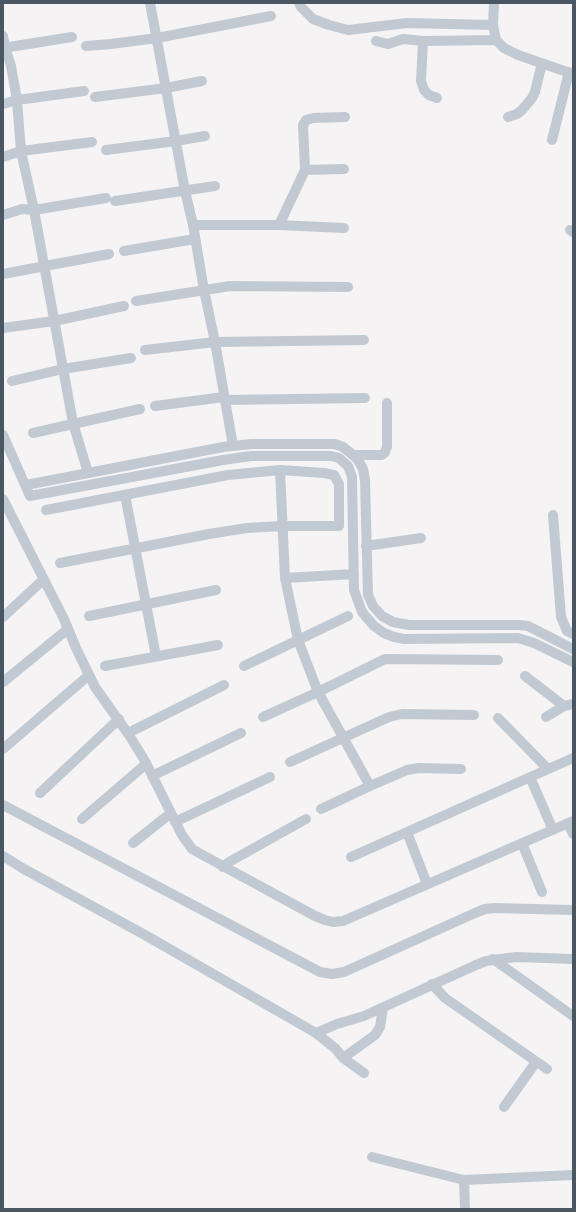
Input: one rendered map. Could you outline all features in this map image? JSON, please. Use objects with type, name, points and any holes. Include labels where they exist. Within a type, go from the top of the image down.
[{"type":"street","points":[[150,3],[185,191],[194,225],[195,239],[233,446]]},
{"type":"street","points":[[300,3],[301,7],[314,19],[348,30],[407,23],[493,25]]},
{"type":"street","points":[[494,3],[493,25],[496,40],[504,48],[518,55],[571,73],[552,140]]},
{"type":"street","points":[[86,46],[156,38],[271,16]]},
{"type":"street","points":[[3,36],[4,48],[11,66],[17,100],[21,151],[34,210],[73,423],[88,473]]},
{"type":"street","points":[[4,48],[72,37]]},
{"type":"street","points":[[376,41],[388,44],[403,39],[423,41],[496,40]]},
{"type":"street","points":[[423,41],[422,81],[424,90],[429,95],[437,98]]},
{"type":"street","points":[[508,117],[517,114],[532,98],[535,92],[542,63]]},
{"type":"street","points":[[95,97],[166,88],[202,81]]},
{"type":"street","points":[[3,104],[17,100],[84,90]]},
{"type":"street","points":[[279,225],[305,170],[303,126],[306,120],[313,118],[345,118]]},
{"type":"street","points":[[106,150],[205,136]]},
{"type":"street","points":[[3,157],[21,151],[92,142]]},
{"type":"street","points":[[305,170],[344,169]]},
{"type":"street","points":[[3,216],[22,209],[34,210],[215,186]]},
{"type":"street","points":[[194,225],[279,225],[344,228]]},
{"type":"street","points":[[124,251],[195,239]]},
{"type":"street","points":[[3,274],[110,254]]},
{"type":"street","points":[[136,301],[230,286],[348,287]]},
{"type":"street","points":[[3,328],[54,321],[124,306]]},
{"type":"street","points":[[145,350],[215,342],[364,340]]},
{"type":"street","points":[[12,381],[63,369],[131,358]]},
{"type":"street","points":[[155,406],[224,399],[365,398]]},
{"type":"street","points":[[353,454],[382,455],[385,452],[387,447],[387,403]]},
{"type":"street","points":[[33,433],[140,409]]},
{"type":"street","points":[[3,435],[30,496],[223,460],[252,456],[331,456],[339,458],[348,466],[352,477],[354,590],[362,612],[374,626],[384,633],[404,639],[518,638],[534,643],[573,662]]},
{"type":"street","points":[[26,485],[233,446],[251,444],[335,444],[343,447],[353,454],[363,469],[365,480],[368,595],[373,606],[382,616],[393,622],[409,625],[519,624],[528,626],[573,649]]},
{"type":"street","points":[[280,470],[285,578],[298,640],[318,692],[370,786]]},
{"type":"street","points":[[46,510],[228,475],[280,470],[334,475],[340,484],[339,526],[282,526],[247,528],[60,563]]},
{"type":"street","points":[[125,495],[156,656]]},
{"type":"street","points":[[3,499],[44,579],[101,698],[119,719],[128,733],[146,764],[182,835],[192,849],[315,916],[333,922],[343,921],[353,917],[571,822],[573,834]]},
{"type":"street","points":[[553,515],[561,617],[567,631],[573,634]]},
{"type":"street","points":[[366,546],[421,538]]},
{"type":"street","points":[[285,578],[354,574]]},
{"type":"street","points":[[3,617],[44,579]]},
{"type":"street","points":[[89,616],[146,603],[216,590]]},
{"type":"street","points":[[244,666],[348,616]]},
{"type":"street","points":[[3,682],[68,630]]},
{"type":"street","points":[[104,666],[218,645]]},
{"type":"street","points":[[263,717],[385,659],[498,660]]},
{"type":"street","points":[[3,748],[89,675]]},
{"type":"street","points":[[525,676],[569,705],[546,717]]},
{"type":"street","points":[[128,733],[224,685]]},
{"type":"street","points":[[290,762],[388,717],[402,714],[474,715]]},
{"type":"street","points":[[498,718],[548,769]]},
{"type":"street","points":[[40,793],[119,719]]},
{"type":"street","points":[[152,776],[241,733]]},
{"type":"street","points":[[351,857],[573,758]]},
{"type":"street","points":[[82,819],[146,764]]},
{"type":"street","points":[[321,809],[407,770],[419,768],[461,769]]},
{"type":"street","points":[[133,843],[173,817],[270,777]]},
{"type":"street","points":[[530,777],[553,830]]},
{"type":"street","points":[[3,805],[320,972],[332,974],[344,972],[485,909],[573,910]]},
{"type":"street","points":[[223,866],[306,819]]},
{"type":"street","points":[[407,832],[428,884]]},
{"type":"street","points":[[522,843],[542,892]]},
{"type":"street","points":[[3,856],[145,935],[316,1034],[336,1049],[343,1058],[364,1073]]},
{"type":"street","points":[[316,1034],[383,1008],[432,984],[493,959],[516,957],[573,959]]},
{"type":"street","points":[[493,959],[573,1016]]},
{"type":"street","points":[[432,984],[445,998],[547,1069]]},
{"type":"street","points":[[343,1058],[375,1035],[383,1019],[383,1008]]},
{"type":"street","points":[[504,1107],[536,1062]]},
{"type":"street","points":[[372,1157],[464,1180],[573,1175]]},
{"type":"street","points":[[464,1180],[466,1209]]}]
